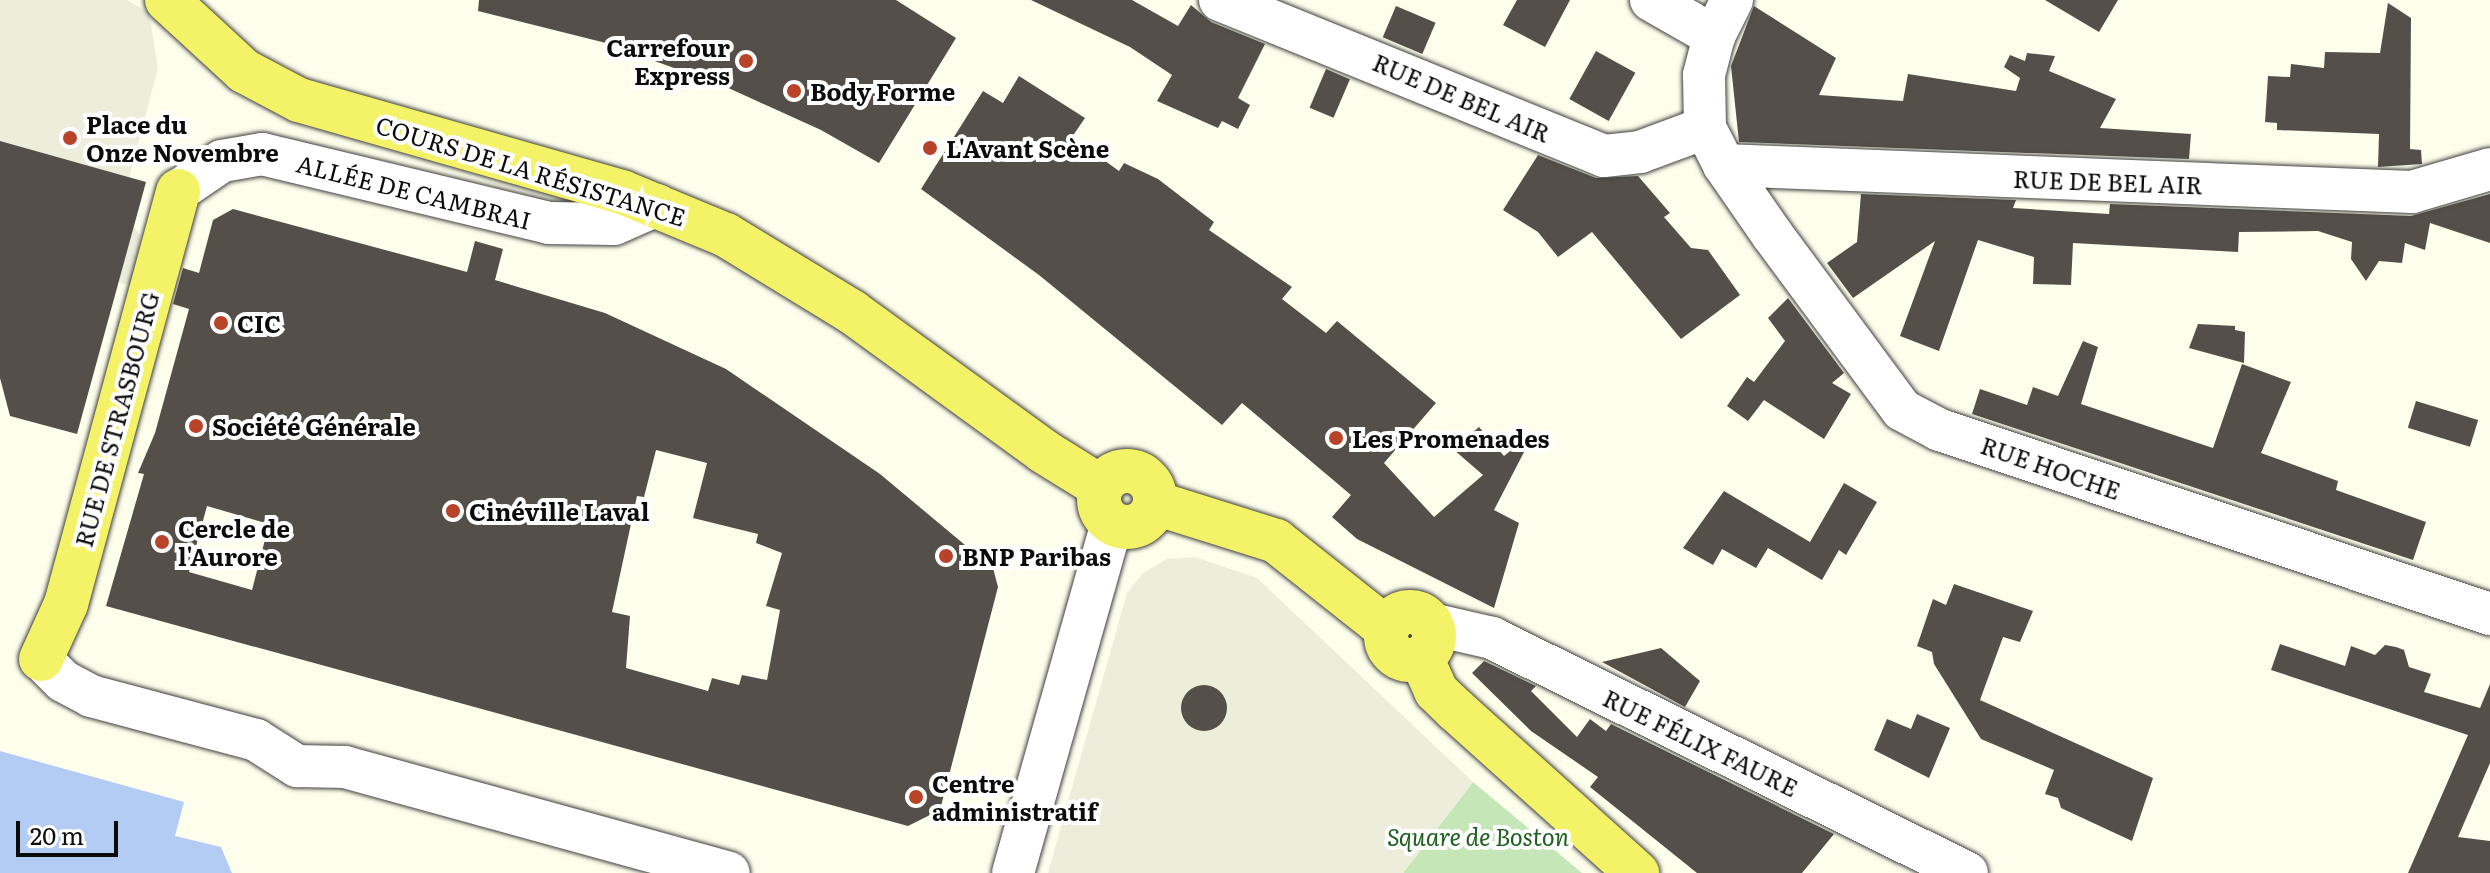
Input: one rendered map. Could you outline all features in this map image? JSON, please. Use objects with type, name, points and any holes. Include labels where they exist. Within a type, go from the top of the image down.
[{"type":"main road","name":"COURS DE LA RÉSISTANCE","points":[[181,14],[257,80],[299,100],[657,205],[726,235],[852,312],[1043,451],[1107,506]]},
{"type":"main road","name":"RUE DE STRASBOURG","points":[[44,651],[66,604],[178,191]]},
{"type":"main road","points":[[1107,506],[1140,525],[1155,503],[1276,541],[1387,629],[1396,616],[1411,611],[1426,640],[1436,691],[1637,873]]},
{"type":"street","name":"RUE DE BEL AIR","points":[[1220,0],[1604,156],[1640,152],[1705,128]]},
{"type":"street","points":[[1651,0],[1723,18],[1704,75],[1705,128]]},
{"type":"street","name":"RUE HOCHE","points":[[1705,128],[1724,165],[1902,410],[1940,430],[2490,614]]},
{"type":"street","name":"ALLÉE DE CAMBRAI","points":[[178,191],[222,161],[262,154],[549,223],[614,224],[657,205]]},
{"type":"street","name":"RUE DE BEL AIR","points":[[1724,165],[2412,192],[2490,169]]},
{"type":"street","points":[[1014,870],[1107,506]]},
{"type":"street","name":"RUE FÉLIX FAURE","points":[[1426,640],[1492,638],[1967,873]]},
{"type":"street","points":[[44,651],[63,681],[91,696],[256,740],[297,766],[345,767],[729,873]]},
{"type":"green space","name":"Square de Boston","points":[[1473,782],[1582,873],[1403,873]]},
{"type":"shaded area","name":"Place du Onze Novembre","points":[[0,0],[127,0],[149,13],[158,68],[121,209],[140,235],[135,287],[0,249]]},
{"type":"shaded area","name":"Square de Boston","points":[[1195,557],[1257,578],[1473,782],[1403,873],[1048,873],[1127,593],[1143,573],[1167,559]]},
{"type":"water","points":[[0,751],[184,802],[175,836],[221,847],[232,873],[0,873]]},
{"type":"building","points":[[479,0],[896,0],[956,38],[879,163],[821,130],[724,86],[602,42],[478,11]]},
{"type":"building","points":[[1031,0],[1132,0],[1178,26],[1191,5],[1211,22],[1265,44],[1238,98],[1250,105],[1238,129],[1222,121],[1218,128],[1157,101],[1172,75],[1130,47]]},
{"type":"building","points":[[1517,0],[1570,0],[1545,47],[1503,25]]},
{"type":"building","points":[[2045,0],[2118,0],[2099,32]]},
{"type":"building","points":[[2388,3],[2411,18],[2410,149],[2421,150],[2422,164],[2378,167],[2379,134],[2277,130],[2277,123],[2265,122],[2268,76],[2290,77],[2291,64],[2324,68],[2325,52],[2380,53]]},
{"type":"building","points":[[1396,6],[1436,23],[1422,54],[1383,37]]},
{"type":"building","points":[[1754,6],[1836,58],[1819,95],[1903,101],[1908,74],[2016,91],[2020,78],[2004,67],[2010,55],[2025,61],[2027,53],[2055,56],[2049,71],[2116,99],[2100,128],[2191,134],[2189,159],[1739,142],[1731,66]]},
{"type":"building","points":[[1596,51],[1635,73],[1609,121],[1569,99]]},
{"type":"building","points":[[1326,69],[1350,79],[1334,118],[1310,108]]},
{"type":"building","points":[[1019,76],[1085,118],[1072,137],[1119,171],[1124,163],[1158,179],[1214,222],[1209,230],[1292,287],[1282,299],[1326,333],[1337,321],[1436,403],[1384,463],[1434,517],[1483,475],[1453,449],[1479,427],[1504,456],[1535,431],[1494,510],[1519,523],[1494,608],[1357,539],[1332,517],[1351,495],[1242,403],[1222,425],[1039,275],[921,189],[983,91],[1003,103]]},
{"type":"building","points":[[0,141],[146,182],[77,434],[10,416],[0,378]]},
{"type":"building","points":[[1538,155],[1596,178],[1638,176],[1670,213],[1664,217],[1691,248],[1708,250],[1740,295],[1681,339],[1592,232],[1558,257],[1538,232],[1503,210]]},
{"type":"building","points":[[1861,194],[2016,200],[2013,208],[2109,214],[2110,204],[2411,216],[2490,194],[2490,243],[2430,223],[2425,250],[2405,243],[2402,263],[2379,261],[2366,281],[2351,259],[2352,242],[2318,231],[2239,232],[2238,252],[2073,243],[2071,285],[2033,284],[2034,257],[1978,240],[1939,351],[1900,336],[1935,241],[1853,298],[1827,263],[1857,242]]},
{"type":"building","points":[[233,209],[467,272],[475,241],[503,249],[495,280],[605,313],[726,369],[880,474],[993,568],[998,587],[940,810],[908,826],[106,606],[144,474],[138,473],[155,433],[189,309],[173,304],[183,268],[199,273],[213,220]],"holes":[[[656,450],[707,463],[693,518],[758,534],[756,543],[782,553],[766,606],[780,610],[767,680],[742,675],[739,685],[712,678],[708,691],[626,668],[630,616],[612,612],[637,496],[644,497]],[[207,506],[269,524],[252,590],[189,572]]]},
{"type":"building","points":[[1788,298],[1844,373],[1832,383],[1851,394],[1824,439],[1764,400],[1748,421],[1727,406],[1747,377],[1754,382],[1785,341],[1768,318]]},
{"type":"building","points":[[2198,324],[2235,326],[2235,330],[2245,332],[2244,363],[2189,348]]},
{"type":"building","points":[[2083,341],[2098,347],[2081,404],[2213,448],[2242,364],[2291,382],[2261,453],[2338,481],[2336,490],[2426,522],[2413,560],[1972,414],[1980,389],[2027,405],[2033,387],[2058,396]]},
{"type":"building","points":[[2416,401],[2478,420],[2470,447],[2408,428]]},
{"type":"building","points":[[1844,483],[1877,502],[1846,555],[1839,550],[1822,580],[1768,548],[1756,568],[1722,549],[1713,565],[1683,548],[1724,491],[1810,542]]},
{"type":"building","points":[[1954,584],[2033,611],[2020,642],[2003,637],[1980,700],[2153,778],[2132,841],[2061,808],[2058,798],[2045,794],[2054,770],[1981,739],[1934,664],[1932,652],[1917,646],[1933,599],[1946,605]]},
{"type":"building","points":[[2280,644],[2345,666],[2351,646],[2375,655],[2385,645],[2396,647],[2404,650],[2409,667],[2431,674],[2424,692],[2480,708],[2490,684],[2490,763],[2458,837],[2490,841],[2490,873],[2408,873],[2468,735],[2271,670]]},
{"type":"building","points":[[1661,648],[1700,681],[1685,707],[1602,662]]},
{"type":"building","points":[[1484,661],[1536,686],[1531,691],[1577,737],[1590,719],[1606,731],[1611,724],[1834,834],[1802,873],[1697,873],[1590,787],[1598,777],[1531,731],[1472,673]]},
{"type":"building","points":[[1204,685],[1221,691],[1227,708],[1221,725],[1204,731],[1187,725],[1181,708],[1187,691]]},
{"type":"building","points":[[1917,714],[1950,728],[1929,778],[1874,750],[1887,719],[1911,729]]},
{"type":"place","name":"Carrefour Express","points":[[746,61]]},
{"type":"place","name":"Body Forme","points":[[794,91]]},
{"type":"place","name":"Place du Onze Novembre","points":[[70,138]]},
{"type":"place","name":"L'Avant Scène","points":[[930,148]]},
{"type":"place","name":"CIC","points":[[221,323]]},
{"type":"place","name":"Société Générale","points":[[196,426]]},
{"type":"place","name":"Les Promenades","points":[[1336,438]]},
{"type":"place","name":"Cinéville Laval","points":[[453,511]]},
{"type":"place","name":"Cercle de l'Aurore","points":[[162,542]]},
{"type":"place","name":"BNP Paribas","points":[[946,556]]},
{"type":"place","name":"Centre administratif","points":[[916,797]]}]
